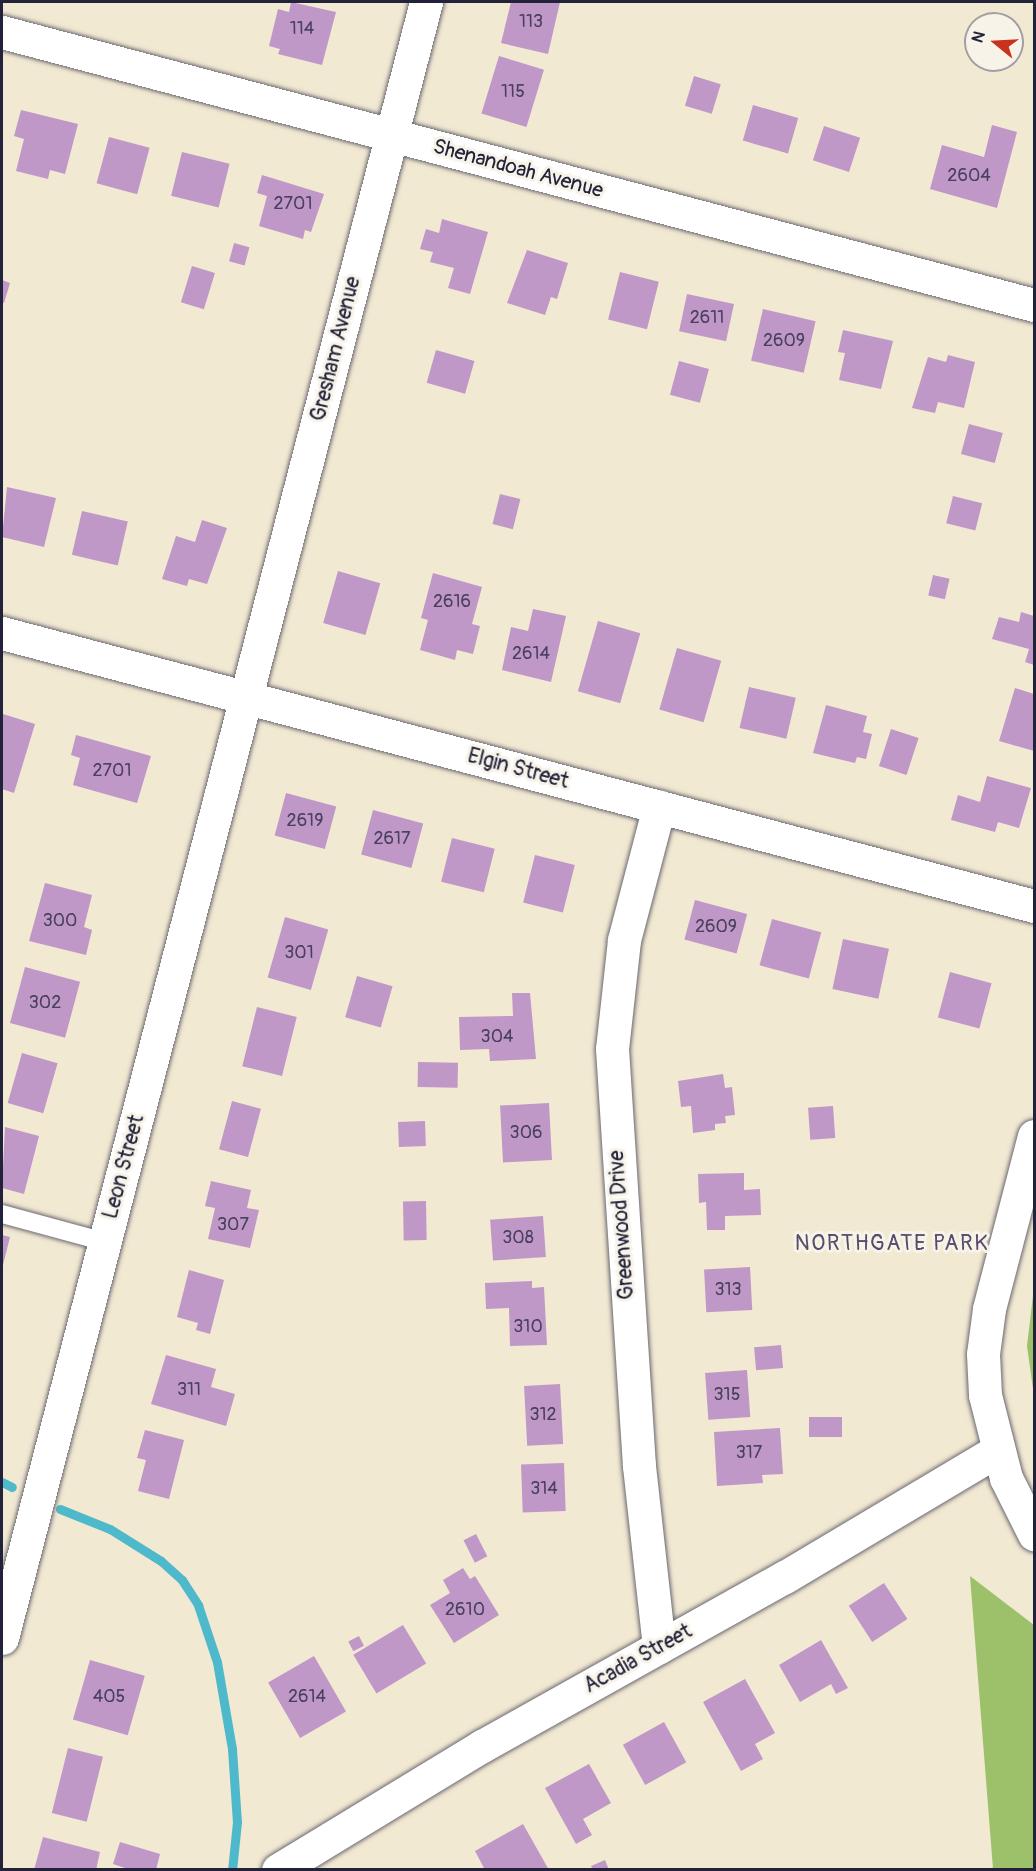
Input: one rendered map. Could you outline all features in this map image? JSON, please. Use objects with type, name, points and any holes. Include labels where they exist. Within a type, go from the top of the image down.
[{"type":"street","name":"Gresham Avenue","points":[[246,696],[426,2]]},
{"type":"street","name":"Shenandoah Avenue","points":[[2,32],[1035,305]]},
{"type":"street","name":"Elgin Street","points":[[2,633],[1035,906]]},
{"type":"street","name":"Leon Street","points":[[2,1638],[246,696]]},
{"type":"street","name":"Greenwood Drive","points":[[659,807],[624,940],[612,1049],[639,1466],[659,1647]]},
{"type":"street","points":[[1035,1136],[989,1309],[983,1354],[985,1395],[998,1450],[1015,1499],[1035,1534]]},
{"type":"street","name":"Acadia Street","points":[[278,1869],[482,1746],[785,1577],[998,1450]]},
{"type":"lane","points":[[2,1214],[105,1242]]},
{"type":"green space","name":"NORTHGATE PARK","points":[[1034,1287],[1034,1396],[1027,1346]]},
{"type":"green space","points":[[970,1576],[1034,1625],[1034,1869],[993,1869]]},
{"type":"building","points":[[291,2],[336,12],[322,65],[278,54],[280,49],[269,46],[278,9],[289,12]]},
{"type":"building","points":[[511,2],[560,2],[548,54],[501,43]]},
{"type":"building","points":[[499,56],[544,70],[526,127],[481,113]]},
{"type":"building","points":[[694,76],[721,84],[712,114],[685,106]]},
{"type":"building","points":[[753,105],[798,118],[788,154],[743,141]]},
{"type":"building","points":[[21,110],[78,124],[65,174],[50,170],[48,179],[16,171],[24,139],[14,136]]},
{"type":"building","points":[[992,125],[1017,132],[997,208],[930,189],[942,145],[984,157]]},
{"type":"building","points":[[824,126],[860,138],[849,172],[813,160]]},
{"type":"building","points":[[109,137],[150,148],[137,194],[97,183]]},
{"type":"building","points":[[182,152],[230,164],[219,208],[171,196]]},
{"type":"building","points":[[262,175],[324,194],[311,232],[305,230],[303,239],[259,226],[267,196],[257,193]]},
{"type":"building","points":[[442,219],[488,232],[470,294],[448,288],[454,268],[430,262],[433,252],[420,249],[426,229],[439,233]]},
{"type":"building","points":[[234,243],[249,247],[245,265],[229,261]]},
{"type":"building","points":[[527,250],[568,263],[557,299],[551,297],[545,315],[507,303]]},
{"type":"building","points":[[192,266],[215,273],[204,309],[181,302]]},
{"type":"building","points":[[620,272],[659,282],[647,329],[608,320]]},
{"type":"building","points":[[2,280],[10,283],[4,303],[2,302]]},
{"type":"building","points":[[687,294],[734,304],[726,341],[679,331]]},
{"type":"building","points":[[763,309],[816,321],[804,373],[751,361]]},
{"type":"building","points":[[843,330],[893,341],[881,389],[839,380],[845,353],[838,352]]},
{"type":"building","points":[[436,350],[474,361],[465,394],[427,383]]},
{"type":"building","points":[[948,355],[975,362],[964,408],[938,402],[935,413],[912,408],[928,357],[946,362]]},
{"type":"building","points":[[679,361],[709,369],[700,403],[670,395]]},
{"type":"building","points":[[969,424],[1003,433],[995,463],[961,454]]},
{"type":"building","points":[[7,487],[56,498],[44,547],[2,537]]},
{"type":"building","points":[[500,494],[520,499],[513,529],[493,524]]},
{"type":"building","points":[[953,496],[982,503],[975,530],[946,523]]},
{"type":"building","points":[[82,511],[128,522],[118,565],[72,555]]},
{"type":"building","points":[[202,520],[227,528],[207,584],[189,579],[187,586],[162,579],[176,536],[195,542]]},
{"type":"building","points":[[338,571],[380,583],[365,635],[323,623]]},
{"type":"building","points":[[433,573],[482,587],[472,624],[480,626],[473,654],[457,650],[455,660],[420,650],[428,620],[421,618]]},
{"type":"building","points":[[933,575],[950,579],[945,599],[928,595]]},
{"type":"building","points":[[533,609],[566,616],[551,682],[502,670],[511,627],[528,631]]},
{"type":"building","points":[[1021,612],[1034,616],[1034,665],[1025,662],[1029,649],[992,639],[999,617],[1019,622]]},
{"type":"building","points":[[598,621],[640,633],[620,703],[578,691]]},
{"type":"building","points":[[677,648],[721,661],[704,722],[659,710]]},
{"type":"building","points":[[749,687],[796,698],[786,739],[740,728]]},
{"type":"building","points":[[1015,688],[1034,694],[1034,751],[999,741]]},
{"type":"building","points":[[826,705],[867,716],[863,732],[872,734],[866,759],[857,757],[855,763],[813,753]]},
{"type":"building","points":[[3,714],[35,724],[14,793],[2,789]]},
{"type":"building","points":[[891,729],[919,738],[907,775],[879,766]]},
{"type":"building","points":[[76,735],[151,756],[137,803],[73,785],[80,758],[71,755]]},
{"type":"building","points":[[987,776],[1031,788],[1019,828],[998,822],[995,832],[951,820],[958,795],[980,802]]},
{"type":"building","points":[[286,793],[336,806],[325,849],[275,836]]},
{"type":"building","points":[[373,810],[423,823],[411,868],[361,854]]},
{"type":"building","points":[[452,838],[495,849],[484,892],[441,882]]},
{"type":"building","points":[[535,855],[575,865],[563,912],[523,903]]},
{"type":"building","points":[[45,883],[92,895],[84,927],[92,930],[86,955],[29,941]]},
{"type":"building","points":[[695,900],[747,914],[737,954],[684,940]]},
{"type":"building","points":[[285,917],[328,929],[311,990],[268,978]]},
{"type":"building","points":[[772,919],[821,932],[809,979],[760,965]]},
{"type":"building","points":[[843,939],[889,949],[878,999],[832,989]]},
{"type":"building","points":[[25,967],[80,982],[65,1038],[10,1023]]},
{"type":"building","points":[[950,972],[992,983],[979,1029],[938,1017]]},
{"type":"building","points":[[357,976],[393,986],[381,1028],[345,1017]]},
{"type":"building","points":[[512,993],[530,993],[536,1059],[490,1061],[489,1049],[460,1050],[459,1017],[513,1016]]},
{"type":"building","points":[[257,1007],[297,1017],[282,1076],[242,1066]]},
{"type":"building","points":[[22,1053],[58,1063],[43,1113],[8,1103]]},
{"type":"building","points":[[418,1062],[458,1063],[458,1088],[418,1087]]},
{"type":"building","points":[[723,1074],[725,1088],[732,1087],[735,1115],[725,1116],[726,1123],[715,1124],[715,1130],[693,1133],[691,1106],[681,1107],[678,1081]]},
{"type":"building","points":[[232,1101],[261,1109],[248,1157],[219,1149]]},
{"type":"building","points":[[549,1103],[552,1160],[503,1162],[500,1106]]},
{"type":"building","points":[[833,1106],[835,1138],[810,1140],[808,1108]]},
{"type":"building","points":[[425,1121],[426,1146],[399,1147],[398,1122]]},
{"type":"building","points":[[5,1127],[39,1136],[24,1194],[2,1188]]},
{"type":"building","points":[[744,1173],[744,1190],[760,1189],[761,1215],[725,1216],[725,1230],[707,1230],[706,1202],[699,1203],[698,1174]]},
{"type":"building","points":[[211,1181],[251,1190],[247,1208],[259,1210],[250,1248],[208,1239],[215,1208],[205,1206]]},
{"type":"building","points":[[403,1201],[426,1201],[427,1240],[404,1240]]},
{"type":"building","points":[[543,1216],[546,1257],[493,1261],[490,1220]]},
{"type":"building","points":[[2,1235],[10,1237],[2,1269]]},
{"type":"building","points":[[750,1267],[752,1310],[706,1312],[704,1269]]},
{"type":"building","points":[[189,1270],[224,1280],[210,1334],[196,1330],[198,1323],[177,1317]]},
{"type":"building","points":[[532,1281],[532,1288],[544,1287],[547,1345],[510,1346],[509,1308],[486,1309],[485,1283]]},
{"type":"building","points":[[781,1345],[783,1368],[756,1370],[754,1347]]},
{"type":"building","points":[[166,1355],[216,1369],[211,1387],[235,1394],[226,1426],[151,1404]]},
{"type":"building","points":[[747,1370],[750,1417],[708,1420],[705,1373]]},
{"type":"building","points":[[560,1384],[563,1444],[527,1446],[524,1386]]},
{"type":"building","points":[[809,1417],[842,1417],[842,1437],[809,1437]]},
{"type":"building","points":[[780,1428],[783,1474],[762,1475],[763,1483],[717,1486],[714,1432]]},
{"type":"building","points":[[145,1430],[184,1440],[169,1499],[138,1491],[146,1460],[137,1458]]},
{"type":"building","points":[[564,1463],[566,1511],[523,1512],[521,1465]]},
{"type":"building","points":[[476,1534],[487,1556],[475,1563],[464,1540]]},
{"type":"building","points":[[463,1568],[470,1579],[475,1576],[499,1615],[454,1643],[430,1605],[450,1593],[443,1580]]},
{"type":"building","points":[[884,1583],[907,1619],[872,1642],[849,1606]]},
{"type":"building","points":[[403,1625],[426,1664],[376,1693],[353,1655]]},
{"type":"building","points":[[359,1636],[364,1646],[353,1651],[348,1641]]},
{"type":"building","points":[[821,1640],[848,1688],[836,1694],[831,1684],[800,1702],[779,1665]]},
{"type":"building","points":[[314,1656],[346,1711],[300,1738],[268,1682]]},
{"type":"building","points":[[90,1660],[145,1676],[128,1735],[73,1720]]},
{"type":"building","points":[[745,1679],[775,1733],[755,1744],[763,1759],[741,1771],[703,1702]]},
{"type":"building","points":[[664,1722],[686,1762],[645,1785],[623,1745]]},
{"type":"building","points":[[68,1748],[103,1757],[87,1822],[52,1813]]},
{"type":"building","points":[[589,1764],[611,1803],[583,1819],[592,1835],[576,1844],[545,1788]]},
{"type":"building","points":[[523,1824],[549,1870],[485,1870],[475,1851]]},
{"type":"building","points":[[43,1837],[100,1852],[96,1870],[34,1870]]},
{"type":"building","points":[[120,1842],[160,1854],[156,1870],[131,1870],[113,1864]]},
{"type":"building","points":[[605,1860],[609,1870],[593,1870],[591,1866]]},
{"type":"waterway","points":[[2,1482],[12,1487]]},
{"type":"waterway","points":[[60,1509],[110,1529],[161,1561],[182,1580],[198,1605],[217,1662],[232,1749],[237,1822],[232,1870]]},
{"type":"district","name":"NORTHGATE PARK","points":[[892,1244]]}]
